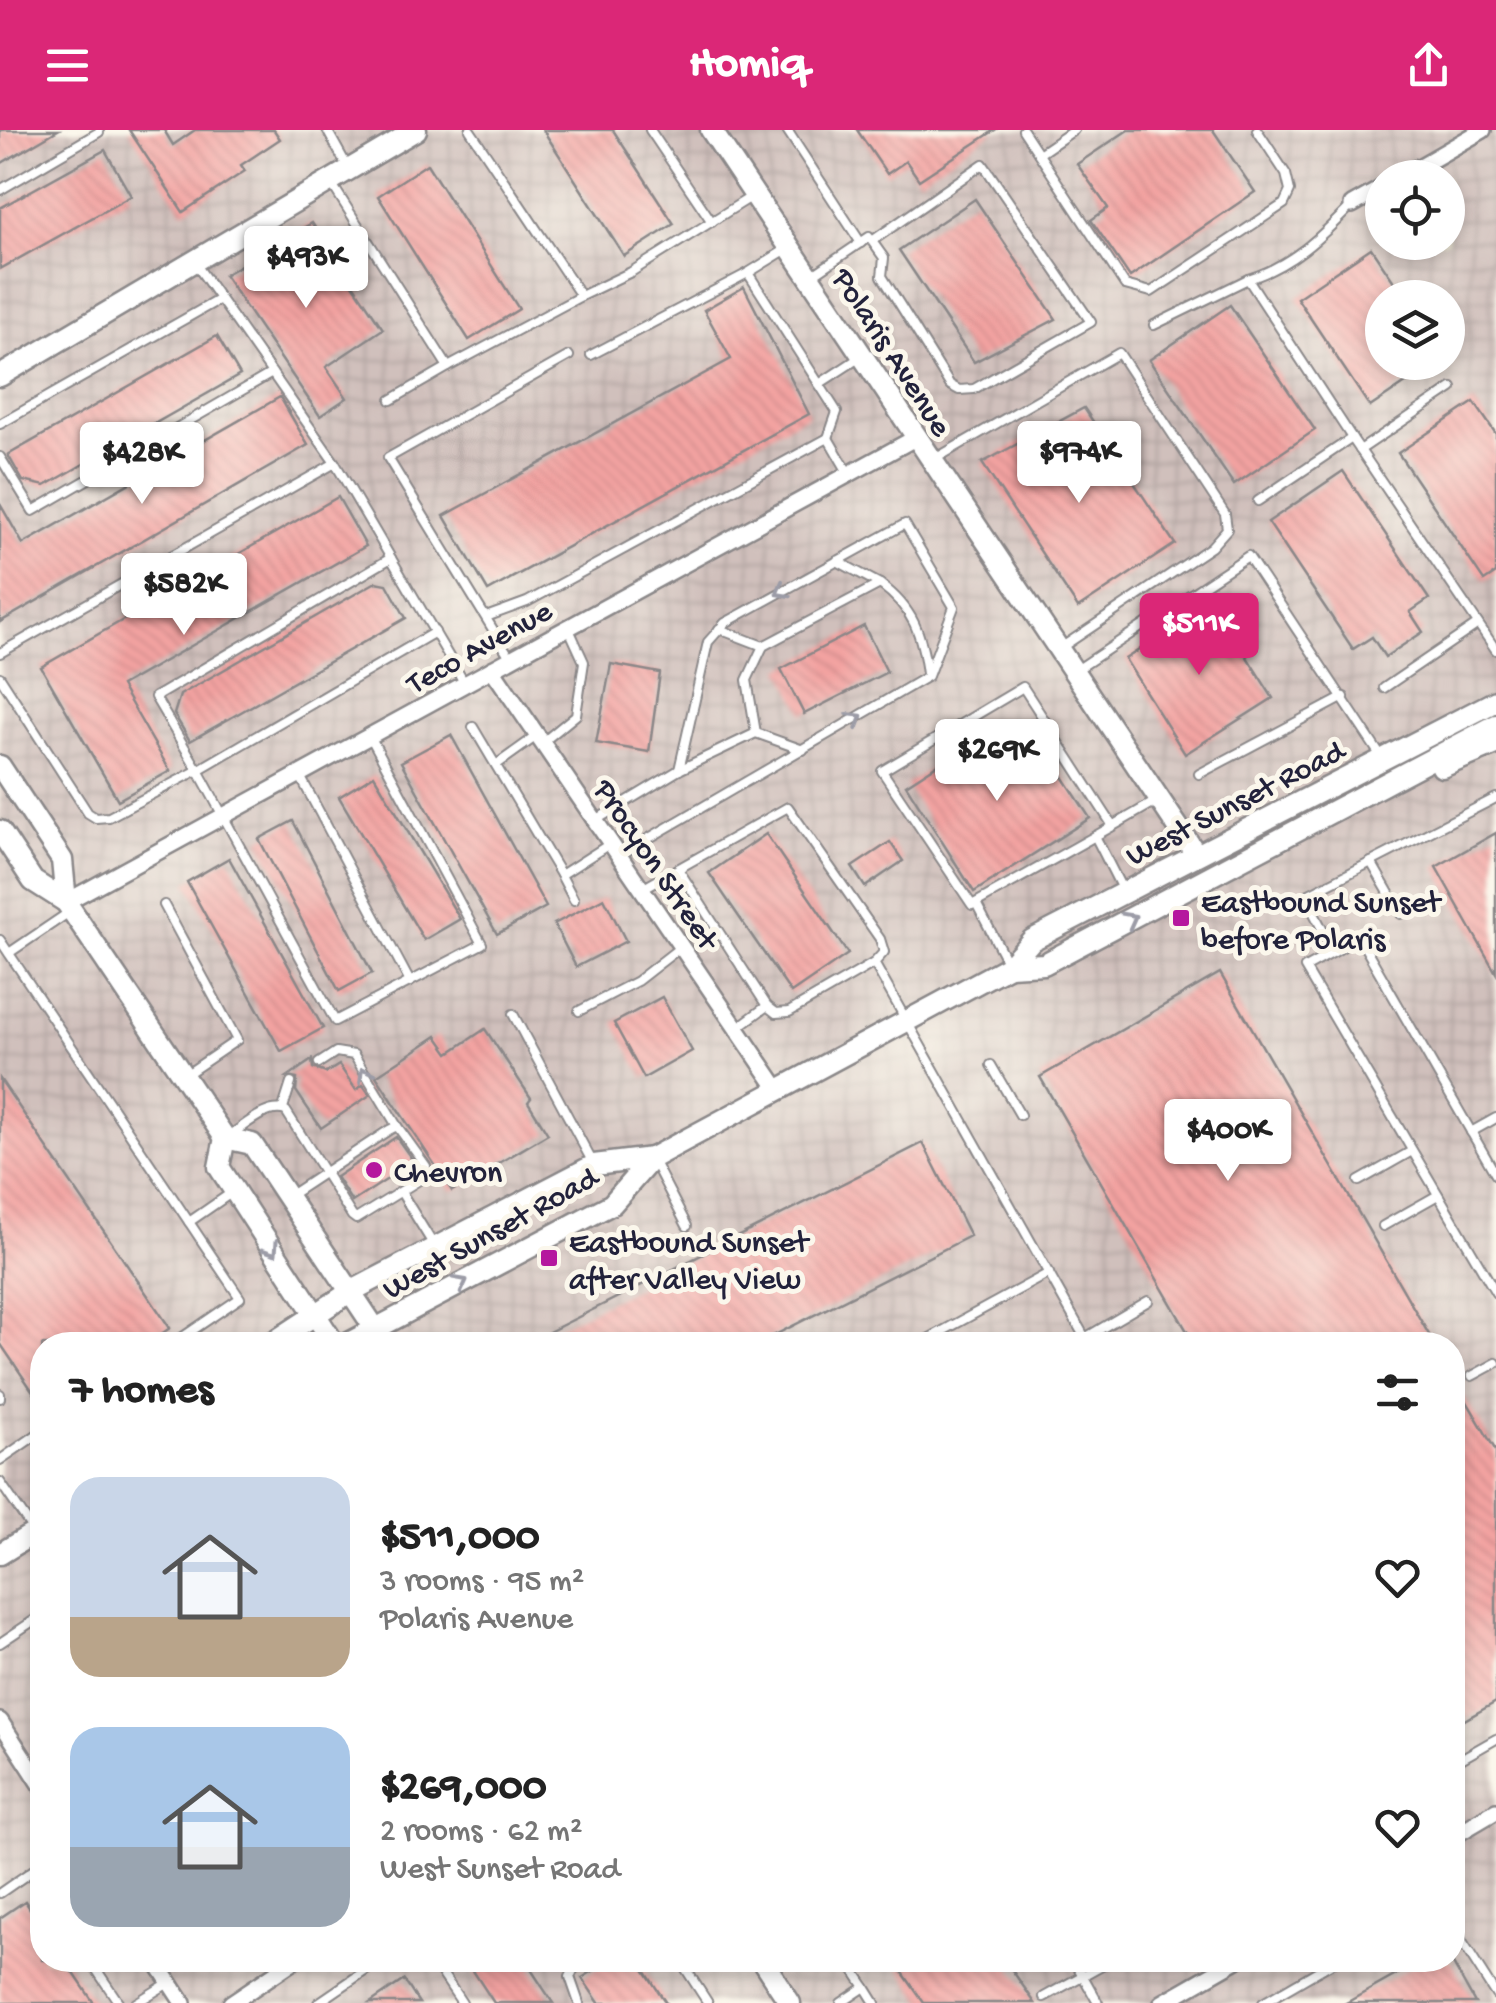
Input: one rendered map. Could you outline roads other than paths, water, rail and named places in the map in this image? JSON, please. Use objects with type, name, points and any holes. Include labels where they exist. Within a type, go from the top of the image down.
[{"type":"main road","points":[[0,376],[416,130]]},
{"type":"main road","name":"Polaris Avenue","points":[[719,133],[754,195],[1196,854]]},
{"type":"main road","points":[[1411,744],[1496,688]]},
{"type":"main road","name":"West Sunset Road","points":[[389,1332],[612,1204],[652,1158],[1009,966],[1032,940],[1496,701]]},
{"type":"main road","name":"West Sunset Road","points":[[1009,966],[1044,964],[1496,725]]},
{"type":"main road","points":[[1316,820],[1496,744]]},
{"type":"main road","points":[[0,766],[62,860],[69,906]]},
{"type":"main road","points":[[0,831],[33,882],[69,906],[225,1138],[252,1144],[377,1332]]},
{"type":"main road","points":[[225,1138],[219,1167],[327,1332]]},
{"type":"main road","name":"West Sunset Road","points":[[288,1332],[350,1292],[594,1165],[652,1158]]},
{"type":"main road","points":[[0,1554],[30,1536]]},
{"type":"main road","points":[[770,1972],[790,2003]]},
{"type":"street","points":[[1431,160],[1483,130]]},
{"type":"street","points":[[1352,205],[1365,198]]},
{"type":"street","name":"Teco Avenue","points":[[69,906],[224,815],[916,437]]},
{"type":"street","name":"Procyon Street","points":[[492,669],[778,1089]]},
{"type":"street","points":[[0,1721],[5,1741],[30,1761]]},
{"type":"street","points":[[1465,1830],[1496,1812]]},
{"type":"street","points":[[164,1972],[184,2003]]},
{"type":"street","points":[[232,2003],[277,1972]]},
{"type":"street","points":[[1162,2003],[1216,1972]]},
{"type":"lane","points":[[327,130],[350,170]]},
{"type":"lane","points":[[470,130],[580,296]]},
{"type":"lane","points":[[650,130],[712,222]]},
{"type":"lane","points":[[787,130],[861,243]]},
{"type":"lane","points":[[1023,130],[1125,285],[1151,292],[1284,204],[1290,191],[1286,174],[1257,130]]},
{"type":"lane","points":[[1039,154],[1074,130]]},
{"type":"lane","points":[[0,190],[99,132]]},
{"type":"lane","points":[[810,278],[869,237],[884,258],[882,276],[950,385],[960,390],[974,389],[1091,322],[983,164],[872,241]]},
{"type":"lane","points":[[330,181],[448,366]]},
{"type":"lane","points":[[391,400],[448,366],[631,272],[754,195]]},
{"type":"lane","points":[[1154,326],[1248,279],[1275,271],[1319,239],[1352,205]]},
{"type":"lane","points":[[591,355],[790,247]]},
{"type":"lane","points":[[194,262],[335,463],[465,684]]},
{"type":"lane","points":[[486,617],[527,602],[828,438],[837,412],[748,273]]},
{"type":"lane","points":[[1248,279],[1478,624],[1492,636],[1496,650]]},
{"type":"lane","points":[[0,424],[220,300]]},
{"type":"lane","points":[[930,461],[1118,353],[1128,366],[1225,514],[1227,529],[1211,547],[1058,649]]},
{"type":"lane","points":[[511,658],[388,458],[569,356]]},
{"type":"lane","points":[[819,384],[862,356]]},
{"type":"lane","points":[[0,457],[33,511],[272,373]]},
{"type":"lane","points":[[1360,450],[1452,388]]},
{"type":"lane","points":[[828,438],[849,474]]},
{"type":"lane","points":[[1258,501],[1352,438]]},
{"type":"lane","points":[[0,653],[335,463]]},
{"type":"lane","points":[[560,874],[772,768],[928,676],[954,607],[905,524],[719,630],[708,642],[678,770]]},
{"type":"lane","points":[[1073,672],[1248,556],[1382,758]]},
{"type":"lane","points":[[370,736],[482,944],[335,1021],[156,697],[391,558]]},
{"type":"lane","points":[[837,561],[903,601],[922,635],[928,676]]},
{"type":"lane","points":[[756,734],[747,680],[763,646],[880,584]]},
{"type":"lane","points":[[1384,688],[1478,624]]},
{"type":"lane","points":[[496,765],[576,715],[584,662],[568,628]]},
{"type":"lane","points":[[719,630],[763,646]]},
{"type":"lane","points":[[0,677],[96,818],[109,817],[198,770],[434,632]]},
{"type":"lane","points":[[1112,826],[1023,686],[882,772],[972,905],[1096,836],[1159,799]]},
{"type":"lane","points":[[1199,774],[1344,698]]},
{"type":"lane","points":[[473,727],[574,900]]},
{"type":"lane","points":[[596,820],[678,770],[756,734],[803,750]]},
{"type":"lane","points":[[299,774],[410,982]]},
{"type":"lane","points":[[1334,952],[1305,896],[1496,798]]},
{"type":"lane","points":[[642,889],[678,869],[788,808],[880,939],[884,952],[874,963],[788,1012],[776,1013],[767,1006],[678,869]]},
{"type":"lane","points":[[1096,836],[1123,891]]},
{"type":"lane","points":[[1371,862],[1401,914]]},
{"type":"lane","points":[[976,903],[1009,966]]},
{"type":"lane","points":[[164,905],[237,1040],[184,1077]]},
{"type":"lane","points":[[9,953],[69,906]]},
{"type":"lane","points":[[1496,1175],[1359,937],[1305,968],[1496,1293]]},
{"type":"lane","points":[[0,940],[240,1298],[189,1332]]},
{"type":"lane","points":[[580,1011],[637,981],[682,946]]},
{"type":"lane","points":[[874,963],[1082,1332]]},
{"type":"lane","points":[[737,1028],[767,1006]]},
{"type":"lane","points":[[512,1014],[594,1165]]},
{"type":"lane","points":[[291,1083],[283,1108],[356,1219],[424,1177],[426,1166],[396,1126],[354,1055],[336,1052],[319,1063]]},
{"type":"lane","points":[[991,1064],[1020,1116]]},
{"type":"lane","points":[[225,1138],[273,1108],[283,1108]]},
{"type":"lane","points":[[1472,1132],[1496,1118]]},
{"type":"lane","points":[[288,1197],[396,1126]]},
{"type":"lane","points":[[1359,1181],[1412,1151]]},
{"type":"lane","points":[[652,1158],[687,1226]]},
{"type":"lane","points":[[188,1222],[234,1191]]},
{"type":"lane","points":[[401,1192],[436,1247]]},
{"type":"lane","points":[[1383,1226],[1438,1195]]},
{"type":"lane","points":[[941,1332],[1050,1273]]},
{"type":"lane","points":[[1101,1332],[1148,1302]]},
{"type":"lane","points":[[1472,1376],[1496,1363]]},
{"type":"lane","points":[[0,1460],[30,1439]]},
{"type":"lane","points":[[0,1482],[30,1518]]},
{"type":"lane","points":[[0,1644],[30,1623]]},
{"type":"lane","points":[[1465,1757],[1496,1739]]},
{"type":"lane","points":[[0,1892],[30,1873]]},
{"type":"lane","points":[[1465,1946],[1496,1995]]},
{"type":"lane","points":[[98,1972],[119,2003]]},
{"type":"lane","points":[[318,2003],[364,1972]]},
{"type":"lane","points":[[441,1972],[462,2003]]},
{"type":"lane","points":[[572,1972],[570,1977],[579,2003]]},
{"type":"lane","points":[[688,1972],[708,2003]]},
{"type":"lane","points":[[855,1972],[876,2003]]},
{"type":"lane","points":[[1081,1972],[1098,2003]]},
{"type":"lane","points":[[1044,1997],[1090,1972]]},
{"type":"lane","points":[[1263,2003],[1316,1972]]},
{"type":"lane","points":[[136,2003],[170,1982]]},
{"type":"lane","points":[[841,2003],[865,1988]]},
{"type":"place","name":"Eastbound Sunset before Polaris","points":[[1181,918]]},
{"type":"place","name":"Chevron","points":[[374,1170]]},
{"type":"place","name":"Eastbound Sunset after Valley View","points":[[549,1258]]}]
